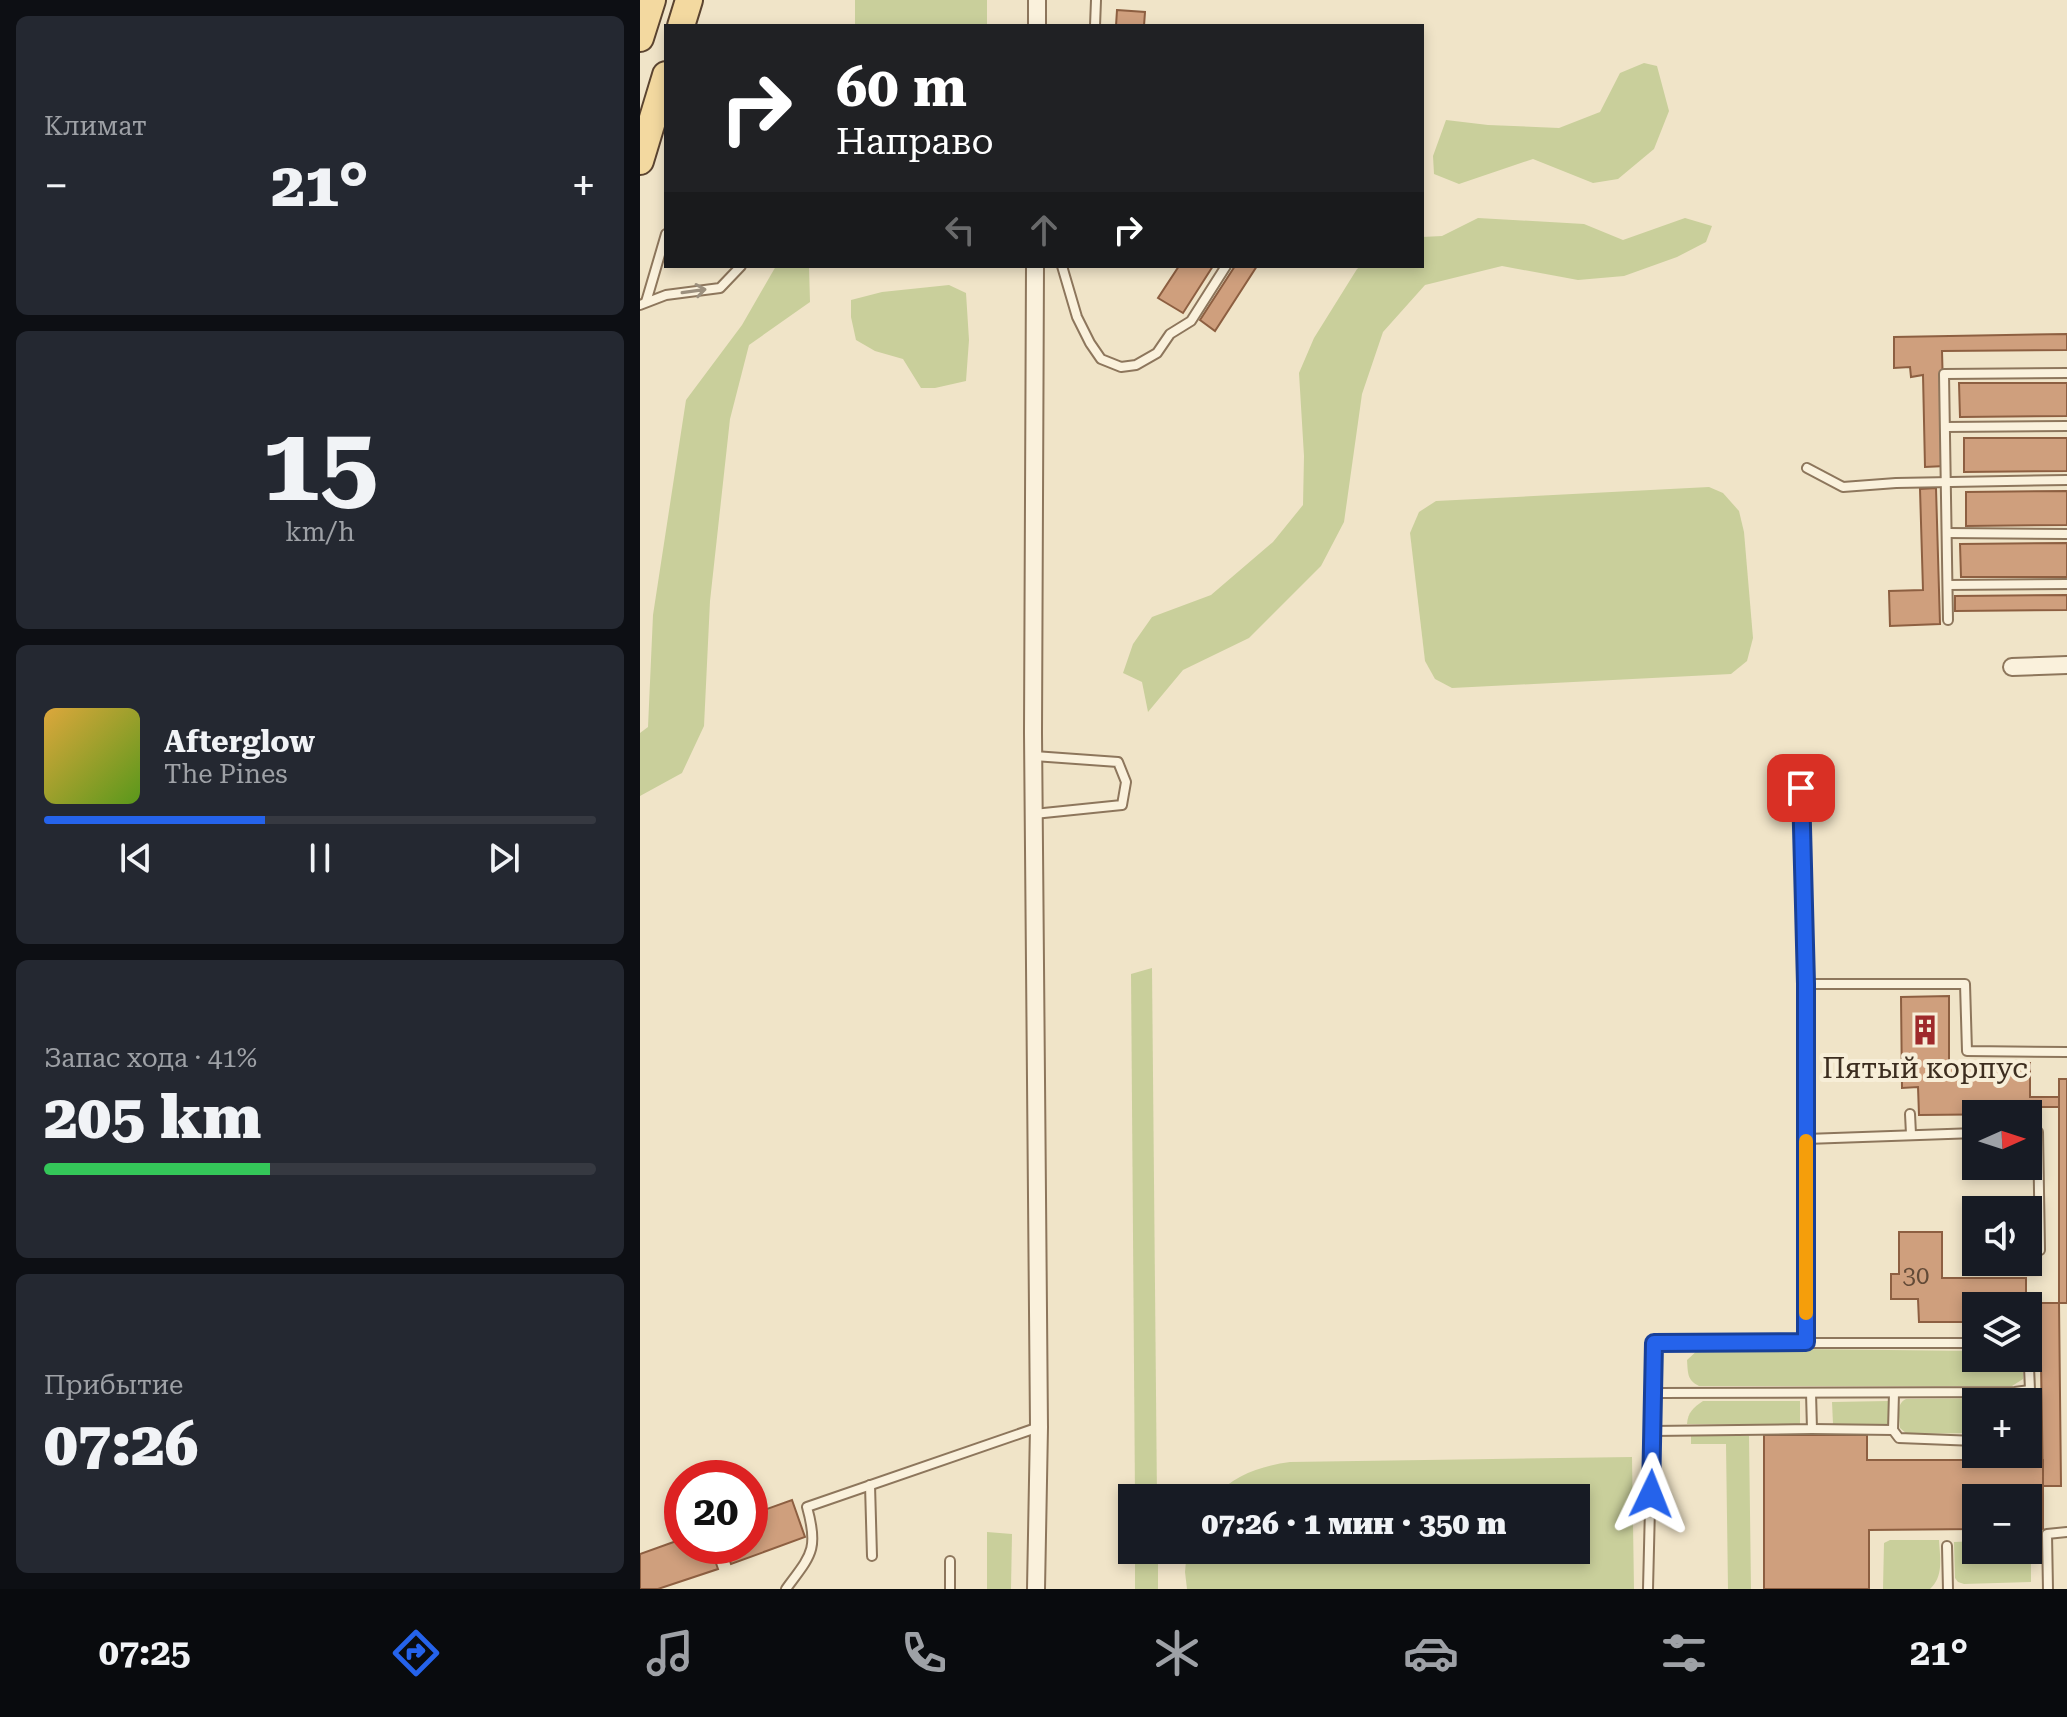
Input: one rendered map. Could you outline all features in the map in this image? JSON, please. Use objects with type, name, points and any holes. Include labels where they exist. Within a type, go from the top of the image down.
[{"type":"main road","points":[[640,38],[652,0]]},
{"type":"main road","points":[[682,24],[689,0]]},
{"type":"main road","points":[[640,161],[664,82]]},
{"type":"street","points":[[1037,0],[1037,24]]},
{"type":"street","points":[[1035,268],[1034,814],[1039,1427],[1036,1589]]},
{"type":"street","points":[[2012,667],[2067,665]]},
{"type":"lane","points":[[1095,24],[1096,0]]},
{"type":"lane","points":[[643,304],[664,240]]},
{"type":"lane","points":[[643,304],[666,295],[720,288],[739,268]]},
{"type":"lane","points":[[1063,268],[1077,317],[1090,343],[1101,359],[1121,367],[1136,365],[1157,353],[1170,334],[1191,321],[1225,268]]},
{"type":"lane","points":[[1948,620],[1944,374],[2067,373]]},
{"type":"lane","points":[[1946,427],[2067,426]]},
{"type":"lane","points":[[1807,468],[1843,487],[2067,480]]},
{"type":"lane","points":[[1948,533],[2067,534]]},
{"type":"lane","points":[[1948,585],[2067,584]]},
{"type":"lane","points":[[1034,756],[1118,762],[1126,782],[1122,805],[1034,814]]},
{"type":"lane","points":[[1801,788],[1806,984],[1806,1342]]},
{"type":"lane","points":[[1806,984],[1965,984],[1967,1051],[2067,1052]]},
{"type":"lane","points":[[1910,1114],[1911,1134]]},
{"type":"lane","points":[[1806,1139],[1962,1133]]},
{"type":"lane","points":[[1648,1589],[1654,1343],[1962,1343]]},
{"type":"lane","points":[[1654,1393],[1962,1395]]},
{"type":"lane","points":[[1811,1393],[1812,1429]]},
{"type":"lane","points":[[1894,1393],[1893,1430],[1899,1438],[1962,1441]]},
{"type":"lane","points":[[786,1589],[810,1556],[814,1531],[807,1507],[1039,1427]]},
{"type":"lane","points":[[1653,1431],[1893,1430]]},
{"type":"lane","points":[[870,1485],[872,1556]]},
{"type":"lane","points":[[2048,1589],[2047,1534],[2067,1532]]},
{"type":"lane","points":[[1947,1546],[1948,1589]]},
{"type":"lane","points":[[950,1561],[950,1589]]},
{"type":"green space","points":[[855,0],[987,0],[987,24],[855,24]]},
{"type":"green space","points":[[1644,63],[1657,66],[1669,111],[1654,149],[1618,179],[1593,183],[1533,159],[1459,184],[1434,174],[1433,156],[1446,120],[1559,128],[1600,112],[1620,73]]},
{"type":"green space","points":[[1478,218],[1584,224],[1623,240],[1685,218],[1712,226],[1706,242],[1677,257],[1624,276],[1578,280],[1502,266],[1425,285],[1383,332],[1362,394],[1344,522],[1321,566],[1249,638],[1183,670],[1148,712],[1142,682],[1123,673],[1133,644],[1152,617],[1211,595],[1273,542],[1303,505],[1304,456],[1299,373],[1314,338],[1357,269],[1424,268],[1424,237],[1442,236]]},
{"type":"green space","points":[[775,268],[809,268],[810,302],[749,345],[730,419],[710,601],[704,726],[682,773],[640,796],[640,733],[648,727],[653,615],[686,400],[742,325]]},
{"type":"green space","points":[[949,285],[966,293],[969,340],[966,381],[921,388],[903,359],[875,351],[856,340],[851,300],[882,292]]},
{"type":"green space","points":[[1709,487],[1723,493],[1739,511],[1744,532],[1753,638],[1747,661],[1731,674],[1452,688],[1435,679],[1425,661],[1410,533],[1419,512],[1436,501]]},
{"type":"green space","points":[[1152,968],[1157,1484],[1135,1484],[1131,974]]},
{"type":"green space","points":[[1700,1348],[1962,1351],[1962,1372],[2023,1372],[2023,1379],[2012,1386],[1699,1386],[1690,1379],[1687,1360]]},
{"type":"green space","points":[[1962,1398],[1962,1433],[1907,1434],[1900,1428],[1899,1408],[1906,1399]]},
{"type":"green space","points":[[1703,1401],[1800,1401],[1800,1425],[1687,1424],[1692,1411]]},
{"type":"green space","points":[[1888,1401],[1888,1424],[1833,1424],[1832,1402]]},
{"type":"green space","points":[[1691,1436],[1749,1436],[1751,1589],[1728,1589],[1726,1444],[1691,1444]]},
{"type":"green space","points":[[1632,1457],[1634,1589],[1187,1589],[1186,1564],[1590,1564],[1590,1484],[1229,1484],[1258,1469],[1290,1462]]},
{"type":"green space","points":[[987,1532],[1012,1534],[1011,1589],[987,1589]]},
{"type":"green space","points":[[1890,1540],[1939,1540],[1939,1573],[1930,1589],[1883,1589],[1884,1543]]},
{"type":"green space","points":[[1954,1542],[1962,1542],[1962,1564],[2031,1564],[2031,1582],[1958,1582],[1955,1578]]},
{"type":"green space","points":[[1135,1564],[1158,1564],[1158,1589],[1135,1589]]},
{"type":"building","points":[[1117,10],[1145,12],[1144,24],[1116,24]]},
{"type":"building","points":[[1178,268],[1212,268],[1183,313],[1158,298]]},
{"type":"building","points":[[1234,268],[1256,268],[1215,331],[1200,320]]},
{"type":"building","points":[[2067,334],[2067,350],[1942,351],[1945,466],[1925,467],[1923,375],[1911,377],[1910,367],[1894,368],[1894,337]]},
{"type":"building","points":[[1959,383],[2067,383],[2067,416],[1960,417]]},
{"type":"building","points":[[1964,438],[2067,438],[2067,471],[1964,472]]},
{"type":"building","points":[[1936,488],[1940,624],[1890,626],[1889,591],[1923,590],[1920,489]]},
{"type":"building","points":[[2067,491],[2067,525],[1966,526],[1966,492]]},
{"type":"building","points":[[2067,543],[2067,577],[1961,577],[1960,544]]},
{"type":"building","points":[[2067,595],[2067,610],[1955,611],[1955,596]]},
{"type":"building","name":"Пятый корпус","points":[[1949,996],[1949,1063],[2030,1063],[2030,1097],[2059,1097],[2059,1107],[2042,1107],[2042,1100],[1962,1100],[1962,1115],[1919,1115],[1918,1087],[1902,1088],[1901,997]]},
{"type":"building","points":[[2059,1079],[2067,1079],[2067,1303],[2059,1303]]},
{"type":"building","points":[[1899,1232],[1942,1232],[1942,1278],[2026,1278],[2026,1292],[1962,1292],[1962,1322],[1919,1322],[1918,1299],[1891,1299],[1891,1274],[1899,1274]]},
{"type":"building","points":[[2042,1303],[2059,1303],[2061,1486],[2043,1486]]},
{"type":"building","points":[[1764,1435],[1867,1435],[1867,1460],[1962,1460],[1962,1468],[2042,1468],[2043,1460],[2043,1529],[2042,1484],[1962,1484],[1962,1529],[1869,1530],[1869,1589],[1764,1589]]},
{"type":"building","points":[[792,1500],[805,1537],[768,1550],[768,1509]]},
{"type":"building","points":[[664,1545],[664,1564],[716,1564],[718,1569],[658,1589],[640,1589],[640,1554]]},
{"type":"slow traffic","points":[[1806,1141],[1806,1313]]},
{"type":"place","name":"Пятый корпус","points":[[1925,1030]]},
{"type":"route","points":[[1651,1494],[1654,1343],[1806,1342],[1806,984],[1801,788]]}]
